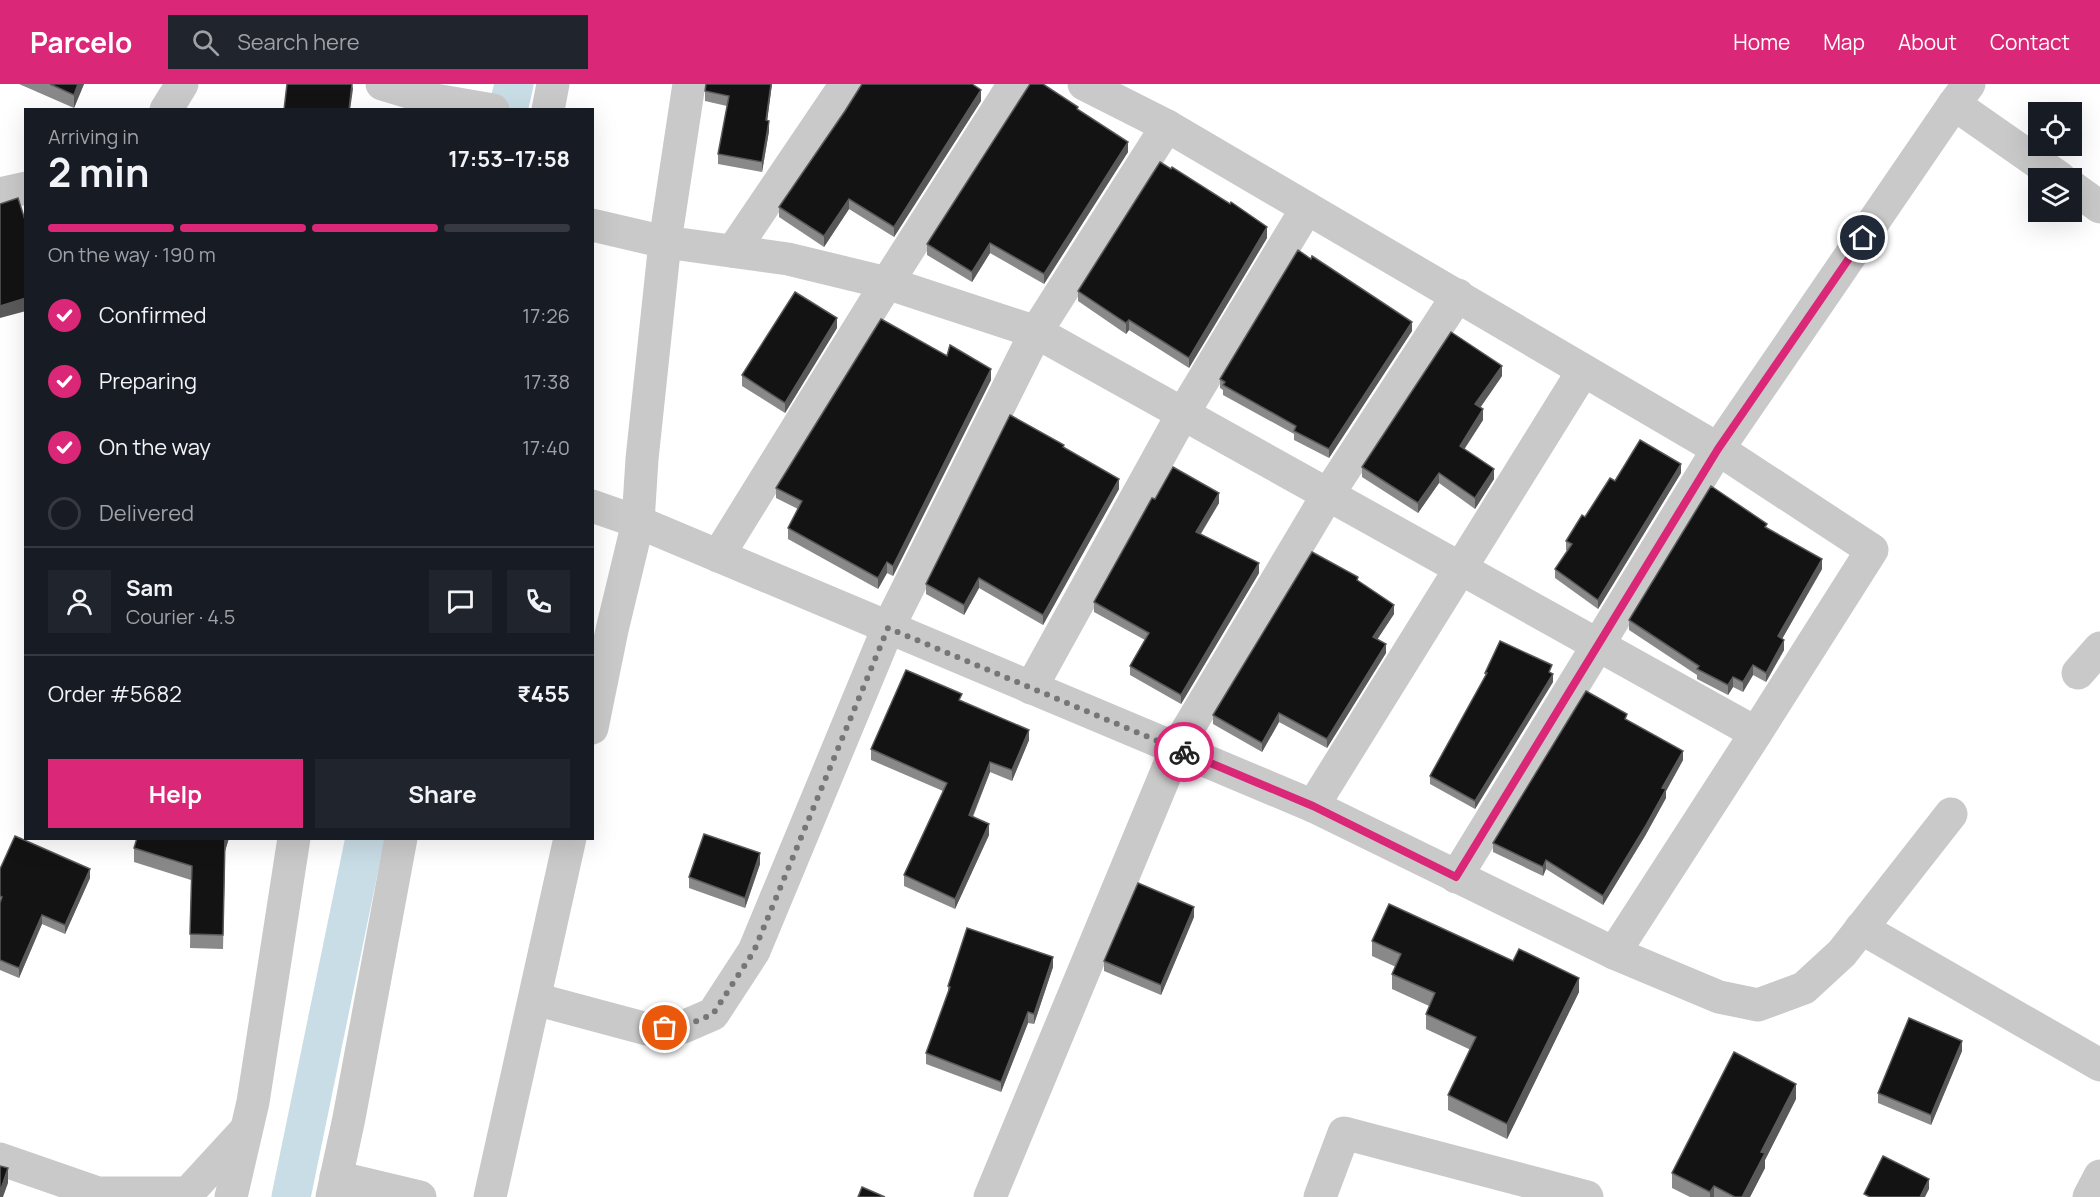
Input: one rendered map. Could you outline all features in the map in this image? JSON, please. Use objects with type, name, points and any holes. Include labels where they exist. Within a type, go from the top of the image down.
[{"type":"street","points":[[167,108],[182,84]]},
{"type":"street","points":[[548,108],[553,84]]},
{"type":"street","points":[[594,718],[638,522],[642,459],[665,242],[689,84]]},
{"type":"street","points":[[733,251],[846,84]]},
{"type":"street","points":[[718,556],[887,283],[1014,84]]},
{"type":"street","points":[[1084,84],[1167,126],[1458,295],[1718,449],[1872,550],[1614,953]]},
{"type":"street","points":[[393,86],[434,105],[469,108]]},
{"type":"street","points":[[1456,877],[1718,449],[1962,94],[2048,168]]},
{"type":"street","points":[[535,999],[647,1029],[683,1027],[713,1014],[754,951],[888,628],[1036,332],[1167,126]]},
{"type":"street","points":[[0,194],[24,188]]},
{"type":"street","points":[[2082,194],[2100,207]]},
{"type":"street","points":[[1031,688],[1182,415],[1307,208]]},
{"type":"street","points":[[594,225],[665,242],[788,259],[887,283],[1036,332],[1756,733]]},
{"type":"street","points":[[990,1197],[1176,749],[1328,496],[1458,295]]},
{"type":"street","points":[[1313,806],[1583,371]]},
{"type":"street","points":[[594,507],[638,522],[1313,806],[1614,953],[1719,997],[1758,1005],[1804,988],[1842,953],[1951,814]]},
{"type":"street","points":[[2078,673],[2100,648]]},
{"type":"street","points":[[231,1197],[253,1102],[294,840]]},
{"type":"street","points":[[401,840],[334,1187],[420,1197]]},
{"type":"street","points":[[490,1197],[570,840]]},
{"type":"street","points":[[1861,928],[2100,1065]]},
{"type":"street","points":[[0,1159],[98,1194],[188,1193],[247,1130]]},
{"type":"street","points":[[1320,1197],[1344,1133],[1587,1197]]},
{"type":"street","points":[[2089,1197],[2100,1176]]},
{"type":"building","points":[[50,84],[78,84],[74,95]]},
{"type":"building","points":[[287,84],[352,84],[349,108],[284,108]]},
{"type":"building","points":[[706,84],[771,84],[766,120],[769,121],[762,162],[718,154],[729,96],[705,91]]},
{"type":"building","points":[[862,84],[972,84],[981,90],[894,227],[849,199],[824,236],[779,207]]},
{"type":"building","points":[[1030,84],[1043,84],[1128,142],[1044,274],[990,243],[972,272],[927,244]]},
{"type":"building","points":[[1160,162],[1171,169],[1172,167],[1230,204],[1231,202],[1267,227],[1189,358],[1129,320],[1126,323],[1078,291]]},
{"type":"building","points":[[18,198],[24,217],[24,299],[0,306],[0,204]]},
{"type":"building","points":[[1298,250],[1311,259],[1312,256],[1412,322],[1329,449],[1294,431],[1296,426],[1223,385],[1225,382],[1220,379]]},
{"type":"building","points":[[795,292],[837,318],[785,403],[742,375]]},
{"type":"building","points":[[881,319],[947,356],[950,345],[991,369],[893,566],[887,562],[878,578],[788,528],[802,501],[776,488]]},
{"type":"building","points":[[1451,332],[1502,366],[1475,404],[1483,409],[1460,446],[1494,469],[1475,498],[1439,473],[1418,503],[1362,467]]},
{"type":"building","points":[[1010,415],[1119,479],[1043,615],[979,578],[964,605],[926,584]]},
{"type":"building","points":[[1640,440],[1681,464],[1598,600],[1555,569],[1572,544],[1566,541],[1582,515],[1585,517],[1610,478],[1615,481]]},
{"type":"building","points":[[1173,467],[1219,493],[1196,532],[1259,563],[1181,695],[1130,666],[1149,633],[1094,602],[1152,498],[1155,499]]},
{"type":"building","points":[[1711,486],[1767,524],[1765,527],[1822,559],[1778,636],[1784,640],[1766,673],[1753,665],[1743,682],[1733,677],[1728,685],[1697,669],[1699,666],[1629,620]]},
{"type":"building","points":[[1312,552],[1358,577],[1357,580],[1394,605],[1373,637],[1386,644],[1327,739],[1279,713],[1262,743],[1213,715]]},
{"type":"building","points":[[1500,641],[1552,665],[1549,672],[1553,674],[1475,801],[1430,776],[1487,673],[1485,673]]},
{"type":"building","points":[[906,670],[962,694],[959,700],[1029,730],[1012,770],[990,762],[969,815],[989,824],[955,899],[904,875],[947,783],[871,749]]},
{"type":"building","points":[[1586,691],[1627,714],[1625,719],[1683,751],[1662,788],[1666,789],[1603,896],[1546,860],[1543,867],[1493,843]]},
{"type":"building","points":[[704,834],[760,853],[745,898],[689,877]]},
{"type":"building","points":[[15,836],[90,869],[65,925],[42,915],[19,968],[0,960],[0,903],[2,897],[0,896],[0,869]]},
{"type":"building","points":[[136,840],[225,840],[223,935],[190,934],[192,866],[134,848]]},
{"type":"building","points":[[1138,883],[1194,907],[1161,985],[1104,961]]},
{"type":"building","points":[[1389,904],[1513,961],[1519,949],[1579,978],[1507,1124],[1448,1095],[1476,1037],[1426,1014],[1435,993],[1392,974],[1401,954],[1372,941]]},
{"type":"building","points":[[967,928],[1053,957],[1034,1014],[1028,1012],[1001,1082],[926,1053],[950,987],[948,986]]},
{"type":"building","points":[[1909,1018],[1962,1041],[1931,1115],[1878,1093]]},
{"type":"building","points":[[1734,1052],[1796,1084],[1761,1152],[1765,1153],[1742,1197],[1735,1197],[1714,1186],[1710,1192],[1672,1173]]},
{"type":"building","points":[[1883,1156],[1929,1179],[1920,1197],[1870,1197],[1864,1194]]},
{"type":"building","points":[[0,1166],[8,1168],[0,1192]]},
{"type":"building","points":[[862,1187],[885,1197],[858,1197]]},
{"type":"waterway","points":[[508,108],[514,84]]},
{"type":"waterway","points":[[291,1197],[365,840]]},
{"type":"way so far","points":[[665,1028],[683,1027],[713,1014],[754,951],[888,628],[1184,752]]},
{"type":"route","points":[[1184,752],[1313,806],[1456,877],[1718,449],[1863,238]]}]
